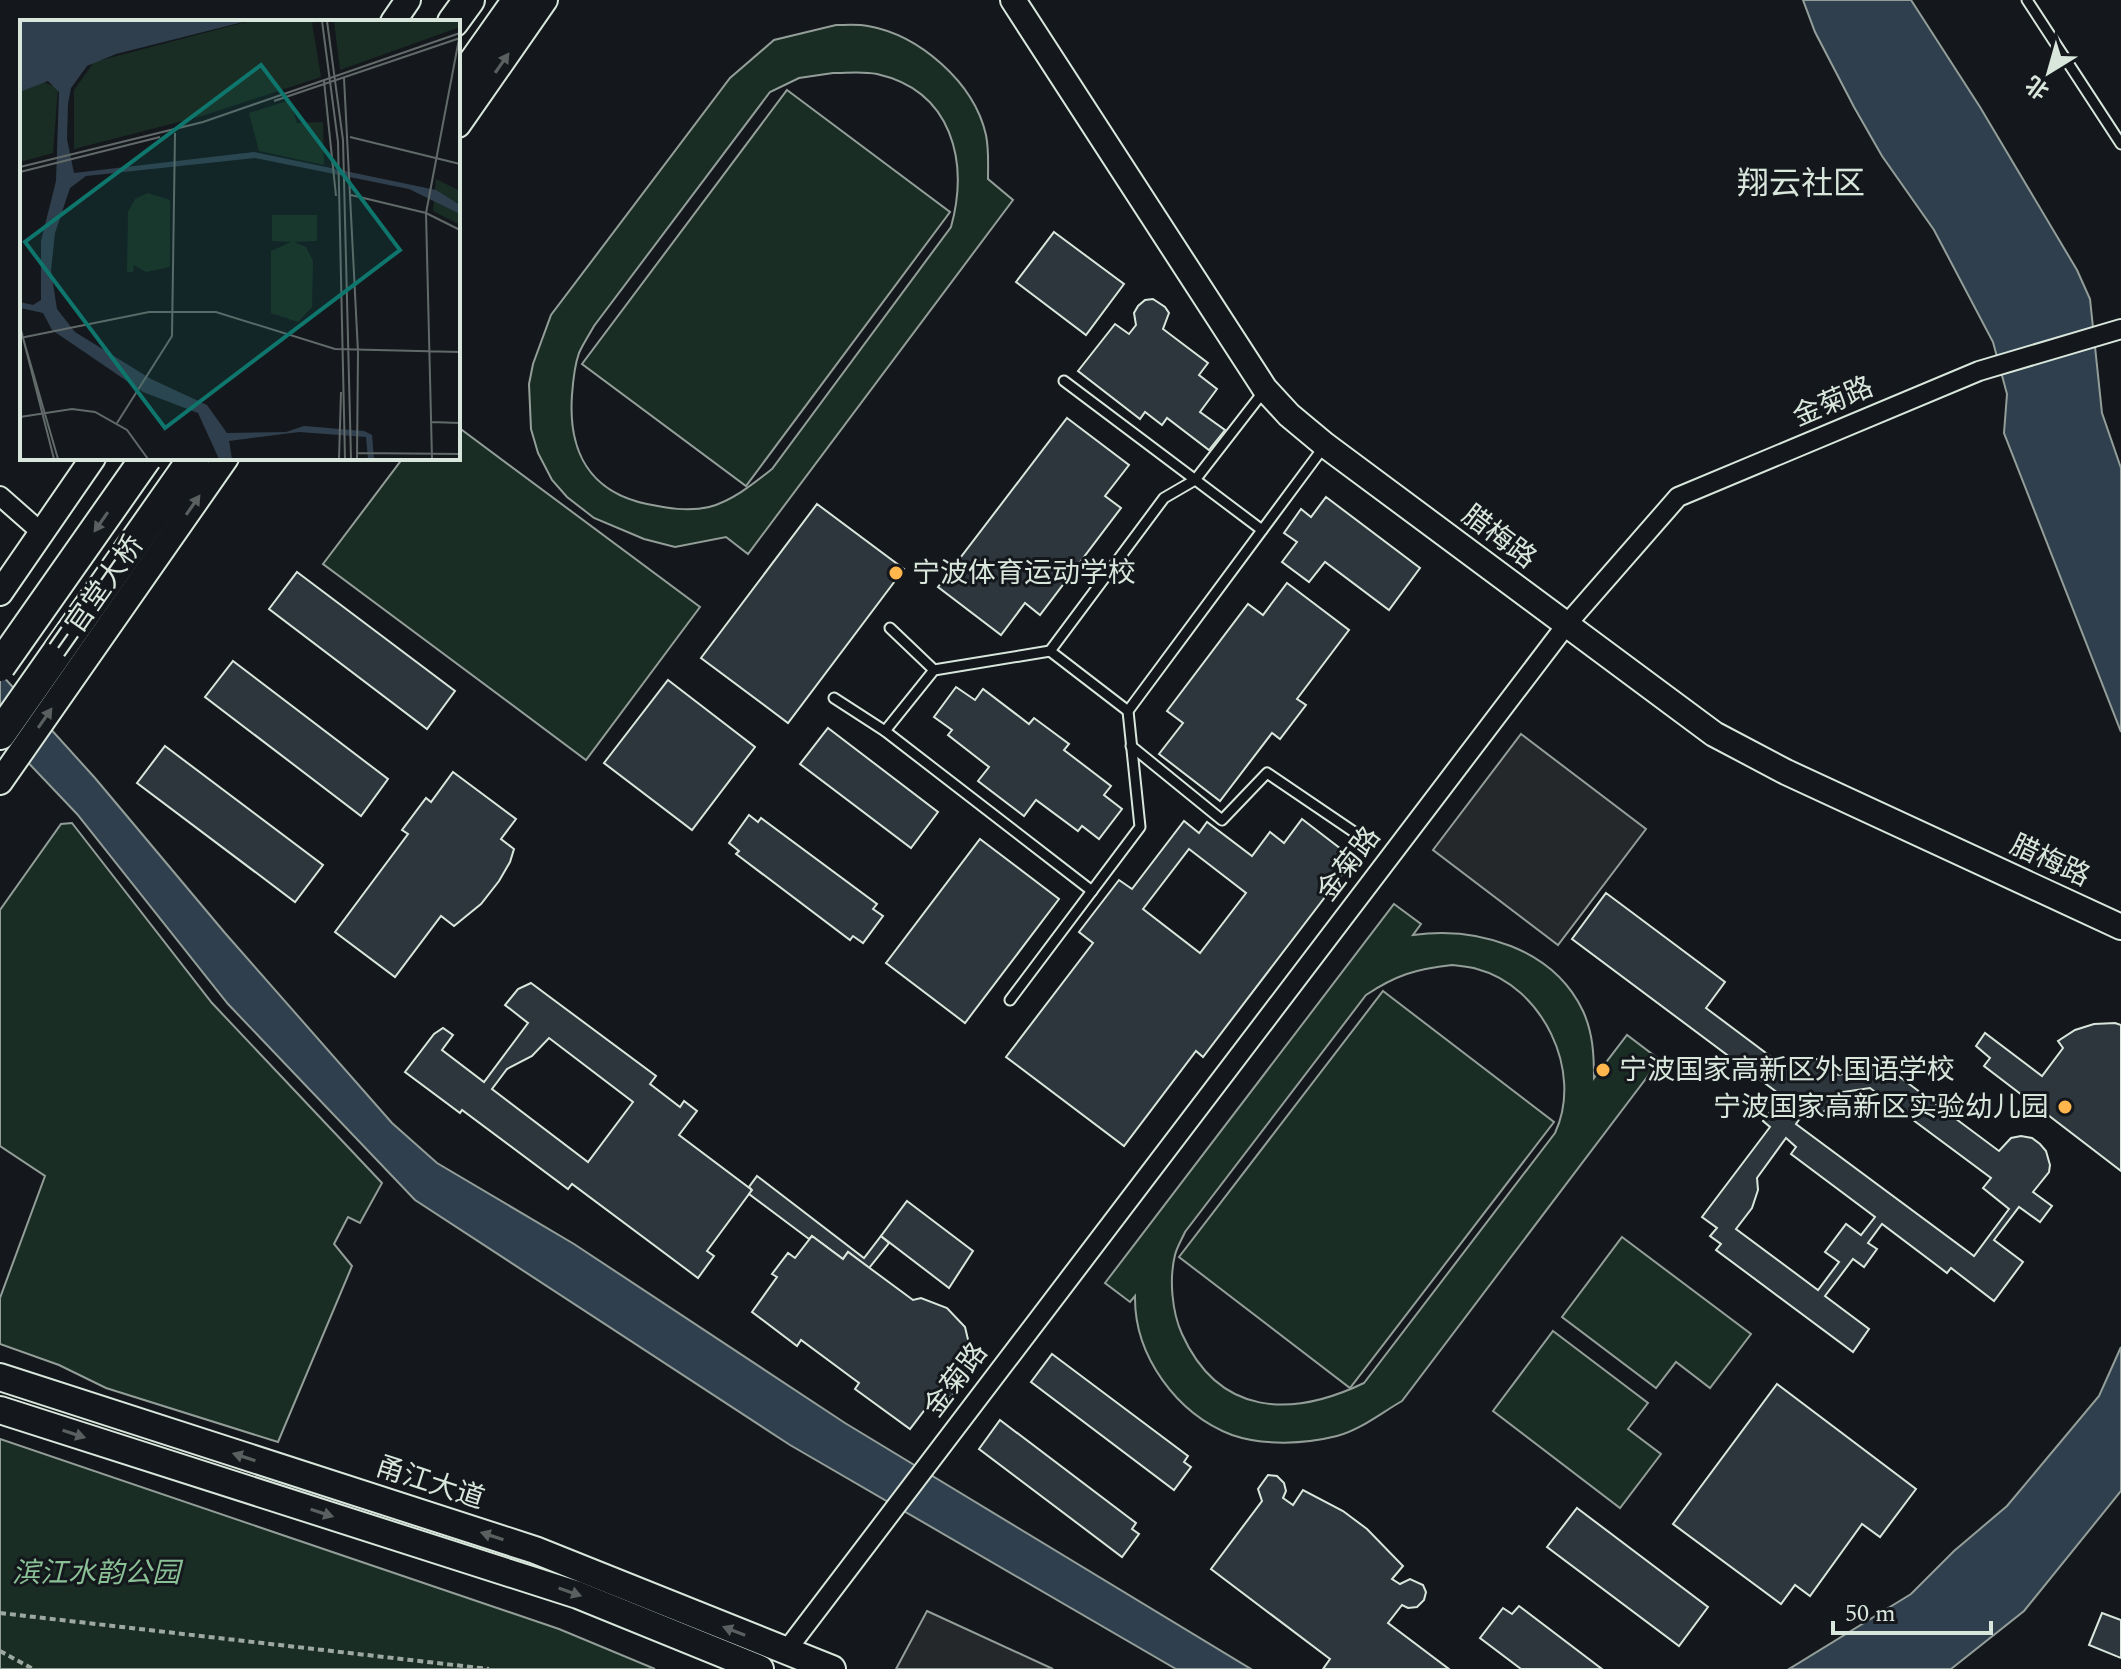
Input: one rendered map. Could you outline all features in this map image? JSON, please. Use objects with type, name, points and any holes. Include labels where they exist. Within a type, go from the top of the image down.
[{"type":"main road","points":[[454,20],[469,0]]},
{"type":"main road","points":[[460,82],[518,0]]},
{"type":"main road","name":"三官堂大桥","points":[[0,666],[145,460]]},
{"type":"main road","name":"三官堂大桥","points":[[0,734],[193,460]]},
{"type":"main road","name":"甬江大道","points":[[0,1377],[535,1550],[832,1669]]},
{"type":"main road","points":[[0,1410],[578,1595],[760,1669]]},
{"type":"street","points":[[394,20],[408,0]]},
{"type":"street","points":[[460,122],[545,0]]},
{"type":"street","name":"腊梅路","points":[[1013,0],[1265,389],[1289,415],[1714,734],[1753,756],[2121,927]]},
{"type":"street","name":"金菊路","points":[[786,1651],[1567,624],[1678,497],[1979,371],[2115,331]]},
{"type":"street","points":[[0,593],[92,460]]},
{"type":"street","points":[[0,782],[225,460]]},
{"type":"street","points":[[0,496],[42,533]]},
{"type":"lane","points":[[2027,0],[2121,144]]},
{"type":"lane","points":[[1064,381],[1262,530]]},
{"type":"lane","points":[[885,731],[934,670],[1050,651],[1164,498],[1195,480],[1265,389]]},
{"type":"lane","points":[[1010,1000],[1140,827],[1128,711],[1325,445]]},
{"type":"lane","points":[[890,628],[934,670]]},
{"type":"lane","points":[[1050,651],[1128,711]]},
{"type":"lane","points":[[834,698],[885,731],[1092,891]]},
{"type":"lane","points":[[1131,746],[1222,820],[1267,773],[1357,834]]},
{"type":"path","points":[[0,1613],[489,1669]]},
{"type":"path","points":[[0,1651],[33,1669]]},
{"type":"green space","points":[[836,25],[860,25],[887,31],[925,50],[942,64],[970,97],[986,135],[988,179],[1013,200],[748,554],[726,537],[675,547],[644,539],[594,518],[567,497],[552,480],[538,453],[531,429],[529,384],[551,315],[730,78],[774,40]],"holes":[[[833,73],[872,73],[902,83],[923,96],[938,112],[949,132],[958,178],[951,227],[772,469],[726,501],[709,507],[670,508],[627,498],[611,490],[587,466],[574,434],[573,384],[582,346],[770,92],[799,78]]]},
{"type":"green space","points":[[787,90],[950,212],[746,486],[582,364]]},
{"type":"green space","points":[[460,428],[700,607],[586,760],[323,564],[401,460],[460,460]]},
{"type":"green space","points":[[72,823],[212,1003],[382,1183],[360,1223],[348,1217],[334,1244],[352,1266],[278,1442],[106,1388],[59,1365],[0,1344],[0,1298],[45,1176],[0,1146],[0,910],[61,824]]},
{"type":"green space","points":[[1394,904],[1421,924],[1413,935],[1462,934],[1487,938],[1533,957],[1553,971],[1570,989],[1583,1011],[1592,1044],[1594,1078],[1627,1035],[1660,1060],[1402,1401],[1346,1433],[1312,1441],[1284,1443],[1244,1439],[1212,1425],[1177,1398],[1162,1380],[1142,1340],[1135,1296],[1130,1302],[1105,1283]],"holes":[[[1452,965],[1474,968],[1500,978],[1521,993],[1538,1012],[1560,1058],[1564,1084],[1563,1109],[1555,1133],[1364,1383],[1310,1402],[1260,1402],[1237,1395],[1216,1381],[1197,1361],[1179,1325],[1172,1274],[1176,1252],[1185,1232],[1366,995],[1407,974]]]},
{"type":"green space","points":[[1383,991],[1554,1122],[1350,1388],[1179,1257]]},
{"type":"green space","points":[[1622,1237],[1751,1334],[1710,1388],[1676,1362],[1656,1388],[1562,1317]]},
{"type":"green space","points":[[1553,1331],[1648,1403],[1628,1429],[1661,1454],[1620,1508],[1493,1411]]},
{"type":"green space","name":"滨江水韵公园","points":[[0,1439],[559,1629],[655,1669],[0,1669]]},
{"type":"shaded area","points":[[1521,734],[1646,829],[1558,945],[1433,850]]},
{"type":"shaded area","points":[[927,1611],[1053,1669],[896,1669]]},
{"type":"water","points":[[1803,0],[1911,0],[1980,107],[2077,270],[2090,299],[2102,413],[2121,468],[2121,732],[2004,433],[2007,394],[1993,342],[1934,230],[1882,156],[1854,107],[1815,32]]},
{"type":"water","points":[[0,673],[95,778],[225,933],[392,1123],[437,1163],[574,1244],[845,1423],[1251,1669],[1176,1669],[790,1445],[415,1200],[228,1004],[77,814],[0,733]]},
{"type":"water","points":[[2121,1347],[2121,1491],[2024,1611],[1951,1669],[1789,1669],[1911,1594],[1954,1551],[2007,1506],[2099,1396]]},
{"type":"building","points":[[1054,232],[1124,284],[1086,335],[1016,282]]},
{"type":"building","points":[[1153,299],[1169,313],[1163,329],[1208,363],[1199,375],[1217,389],[1200,412],[1225,430],[1209,450],[1167,418],[1162,425],[1145,412],[1140,419],[1078,371],[1115,324],[1129,334],[1136,325],[1134,313],[1138,306],[1145,300]]},
{"type":"building","points":[[1067,418],[1129,465],[1105,496],[1121,508],[1040,615],[1025,603],[1001,635],[938,587]]},
{"type":"building","points":[[1326,497],[1420,568],[1389,610],[1325,562],[1309,582],[1282,562],[1297,542],[1284,533],[1301,509],[1311,517]]},
{"type":"building","points":[[817,504],[904,569],[788,723],[701,658]]},
{"type":"building","points":[[297,572],[455,691],[427,729],[269,609]]},
{"type":"building","points":[[1287,583],[1349,630],[1297,699],[1306,705],[1280,739],[1272,733],[1220,801],[1159,754],[1183,723],[1167,711],[1248,604],[1263,615]]},
{"type":"building","points":[[233,661],[388,779],[361,816],[205,697]]},
{"type":"building","points":[[668,680],[755,747],[692,830],[604,763]]},
{"type":"building","points":[[956,687],[975,700],[983,689],[1029,724],[1034,718],[1069,744],[1064,750],[1111,786],[1104,795],[1122,809],[1099,839],[1082,826],[1078,831],[1036,800],[1024,816],[978,781],[989,767],[948,735],[952,730],[934,717]]},
{"type":"building","points":[[828,728],[938,812],[911,848],[800,764]]},
{"type":"building","points":[[165,746],[323,865],[295,902],[137,783]]},
{"type":"building","points":[[453,772],[516,819],[501,839],[514,849],[499,881],[481,904],[454,926],[441,916],[395,977],[335,932],[408,834],[402,830],[426,798],[431,802]]},
{"type":"building","points":[[749,815],[758,822],[761,818],[877,904],[873,909],[883,916],[863,943],[853,936],[850,940],[736,854],[739,851],[729,843]]},
{"type":"building","points":[[1302,819],[1354,859],[1203,1057],[1196,1051],[1124,1146],[1006,1057],[1093,943],[1079,932],[1119,880],[1132,889],[1184,821],[1199,833],[1207,822],[1252,856],[1270,832],[1284,843]],"holes":[[[1189,849],[1246,893],[1200,953],[1143,909]]]},
{"type":"building","points":[[980,839],[1059,899],[965,1023],[886,963]]},
{"type":"building","points":[[1606,893],[1725,982],[1706,1008],[1790,1071],[1794,1065],[1811,1058],[1821,1060],[1838,1075],[1885,1066],[1999,1151],[2011,1138],[2021,1136],[2032,1138],[2040,1144],[2046,1151],[2049,1172],[2033,1192],[2052,1206],[2040,1222],[2019,1207],[1994,1240],[2023,1262],[1994,1301],[1951,1268],[1947,1273],[1882,1224],[1868,1243],[1877,1249],[1864,1267],[1853,1259],[1825,1296],[1869,1329],[1853,1352],[1716,1250],[1721,1244],[1710,1236],[1717,1228],[1702,1217],[1770,1127],[1763,1121],[1782,1096],[1572,939]],"holes":[[[1870,1088],[1991,1178],[1983,1188],[2009,1209],[1974,1256],[1796,1124],[1803,1114],[1823,1112],[1832,1105],[1837,1093]],[[1786,1138],[1796,1147],[1791,1154],[1875,1217],[1861,1235],[1846,1224],[1825,1252],[1839,1262],[1818,1290],[1736,1229],[1752,1208],[1758,1190],[1757,1178]]]},
{"type":"building","points":[[531,983],[656,1076],[650,1084],[680,1107],[684,1101],[697,1111],[679,1135],[752,1190],[707,1251],[714,1256],[698,1278],[572,1184],[568,1189],[405,1072],[434,1034],[443,1028],[453,1035],[442,1050],[484,1082],[528,1023],[505,1005],[518,989]],"holes":[[[549,1038],[633,1102],[588,1162],[492,1089],[507,1069],[532,1056]]]},
{"type":"building","points":[[2094,1024],[2121,1025],[2121,1171],[1984,1066],[1990,1058],[1976,1046],[1985,1033],[2042,1076],[2063,1048],[2058,1041],[2075,1030]]},
{"type":"building","points":[[757,1176],[864,1258],[881,1236],[889,1243],[869,1268],[848,1252],[843,1259],[812,1236],[809,1239],[749,1194],[752,1190],[749,1187]]},
{"type":"building","points":[[907,1201],[973,1251],[949,1288],[881,1236]]},
{"type":"building","points":[[812,1236],[843,1259],[848,1252],[913,1300],[921,1298],[947,1308],[965,1327],[971,1352],[966,1377],[958,1391],[949,1398],[930,1403],[910,1429],[855,1389],[859,1383],[801,1340],[797,1346],[752,1312],[777,1277],[772,1274],[788,1253],[795,1258]]},
{"type":"building","points":[[1052,1354],[1188,1456],[1184,1462],[1191,1467],[1174,1490],[1031,1382]]},
{"type":"building","points":[[1777,1384],[1916,1489],[1880,1537],[1862,1524],[1810,1596],[1795,1585],[1781,1604],[1673,1524]]},
{"type":"building","points":[[1000,1420],[1136,1523],[1132,1529],[1139,1534],[1122,1557],[979,1449]]},
{"type":"building","points":[[1268,1475],[1277,1476],[1284,1483],[1286,1491],[1283,1498],[1293,1505],[1303,1490],[1343,1511],[1367,1529],[1403,1566],[1392,1579],[1400,1584],[1410,1579],[1423,1585],[1426,1592],[1424,1600],[1417,1607],[1402,1605],[1388,1623],[1449,1669],[1323,1669],[1330,1659],[1211,1569],[1262,1501],[1258,1489]]},
{"type":"building","points":[[1577,1508],[1708,1607],[1679,1646],[1547,1547]]},
{"type":"building","points":[[1519,1606],[1602,1669],[1521,1669],[1480,1638],[1503,1608],[1512,1614]]},
{"type":"building","points":[[2102,1613],[2121,1620],[2121,1658],[2089,1645]]},
{"type":"place","name":"宁波体育运动学校","points":[[896,573]]},
{"type":"place","name":"宁波国家高新区外国语学校","points":[[1603,1070]]},
{"type":"place","name":"宁波国家高新区实验幼儿园","points":[[2065,1107]]},
{"type":"district","name":"翔云社区","points":[[1801,184]]}]
